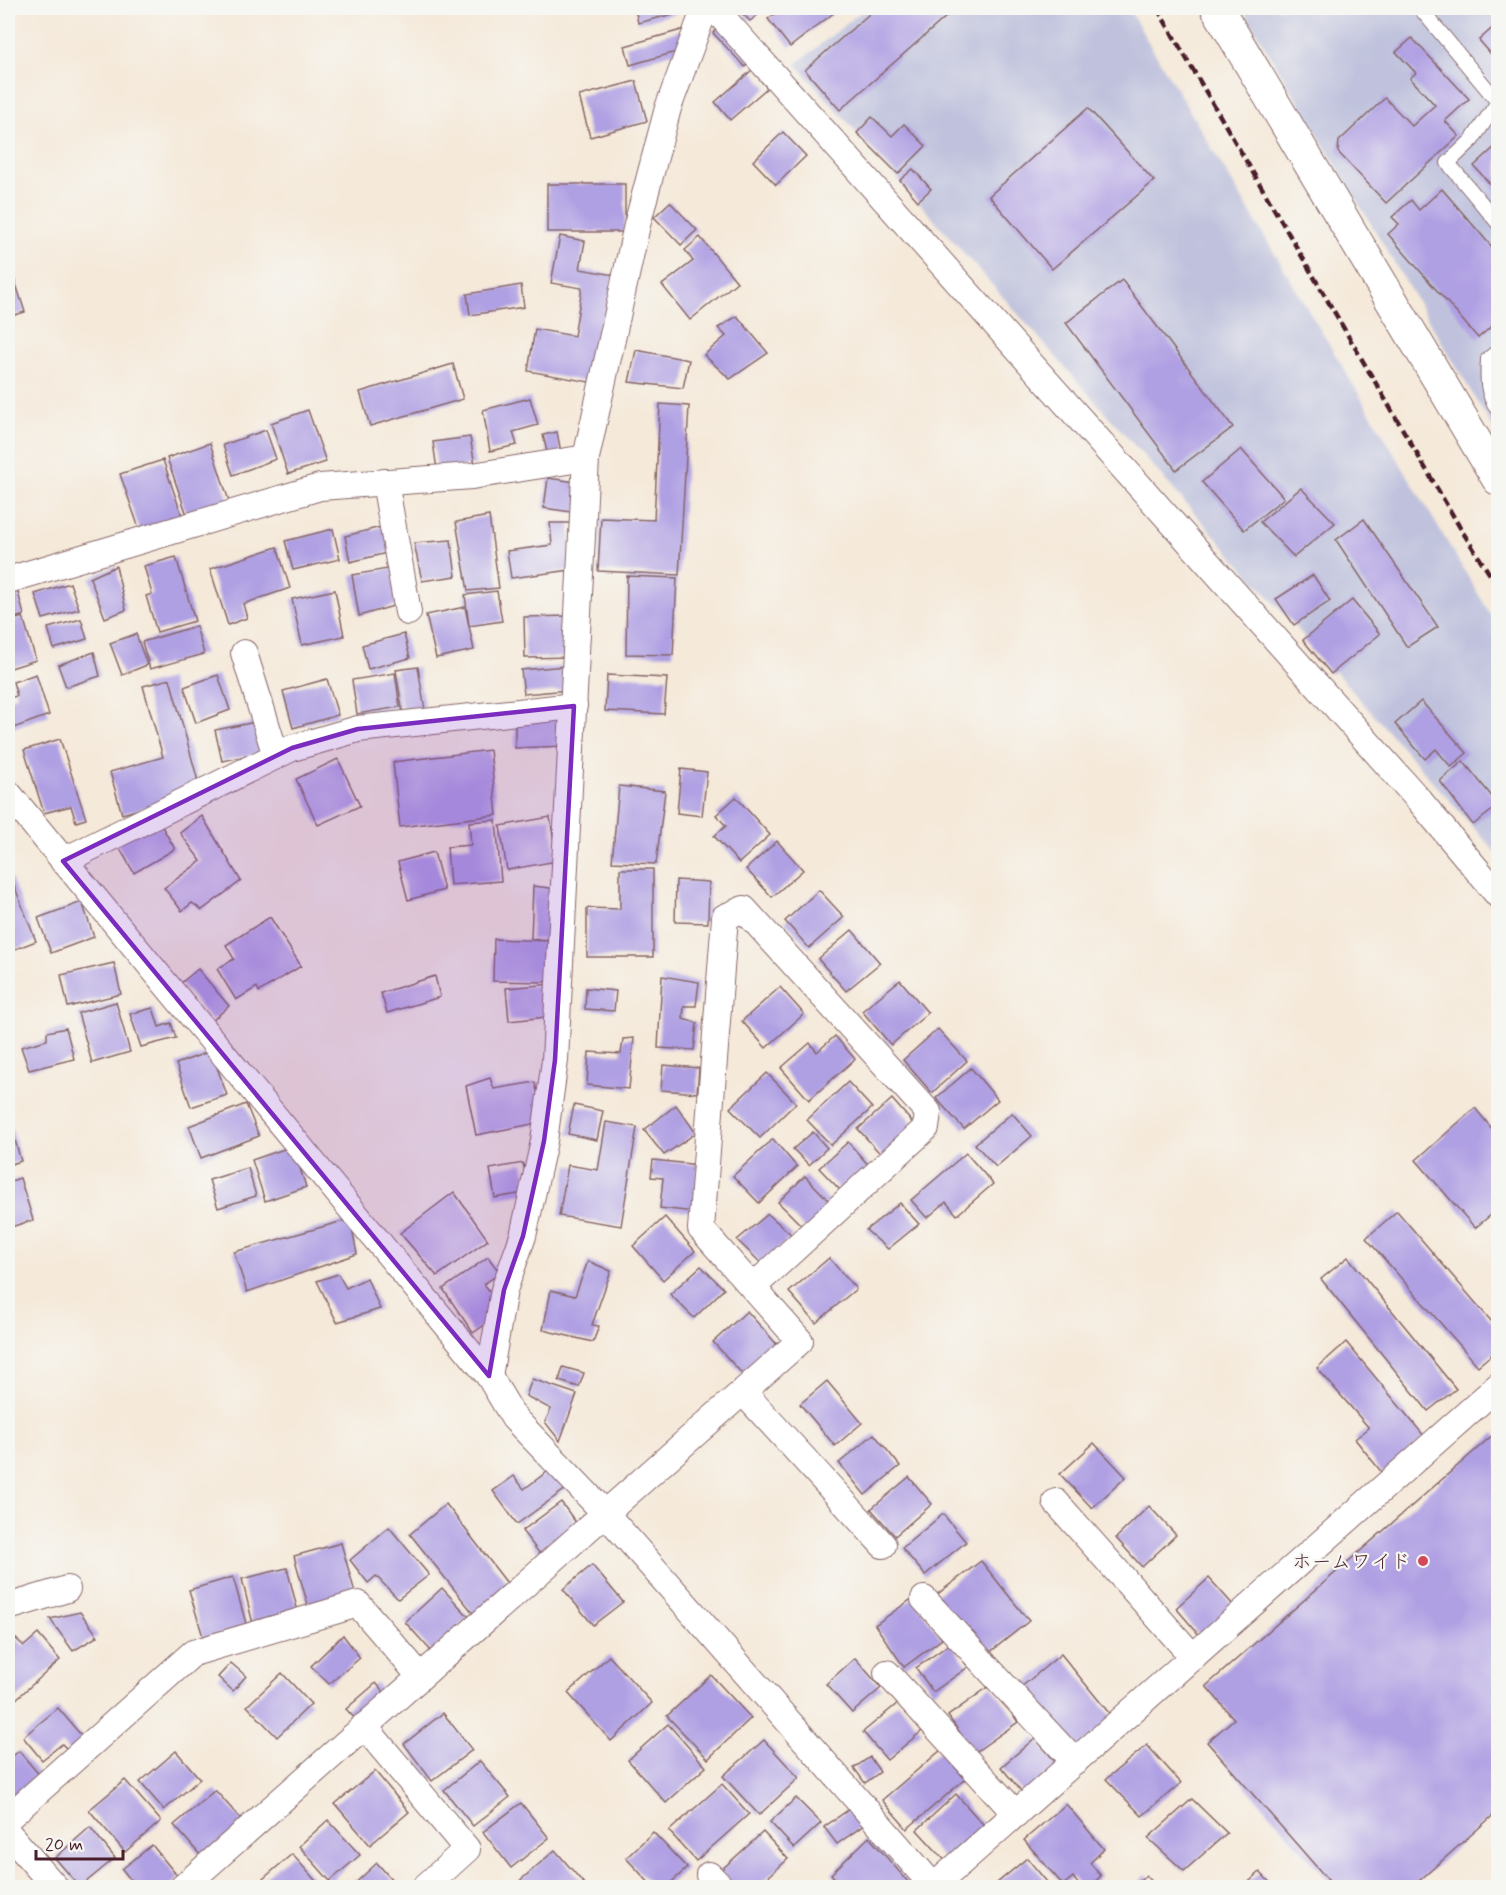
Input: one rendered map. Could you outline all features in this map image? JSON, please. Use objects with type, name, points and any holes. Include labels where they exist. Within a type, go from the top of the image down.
[{"type":"street","points":[[489,1376],[504,1290],[523,1236],[544,1141],[555,1060],[586,458],[637,225],[659,140],[668,108],[705,8]]},
{"type":"street","points":[[714,8],[1403,782],[1498,895]]},
{"type":"street","points":[[1217,8],[1498,478]]},
{"type":"street","points":[[8,580],[320,487],[472,476],[586,458]]},
{"type":"street","points":[[385,482],[408,612]]},
{"type":"street","points":[[244,653],[276,756]]},
{"type":"street","points":[[63,861],[292,748],[358,729],[574,706]]},
{"type":"street","points":[[8,793],[489,1376],[514,1418],[605,1513],[934,1887],[1498,1386]]},
{"type":"street","points":[[182,1887],[801,1341],[701,1229],[725,917],[744,909],[928,1112],[926,1128],[753,1287]]},
{"type":"street","points":[[743,1392],[883,1545]]},
{"type":"street","points":[[1056,1502],[1193,1657]]},
{"type":"street","points":[[8,1607],[67,1589]]},
{"type":"street","points":[[924,1599],[1075,1762]]},
{"type":"street","points":[[8,1818],[194,1653],[358,1604],[420,1676]]},
{"type":"street","points":[[887,1673],[1016,1814]]},
{"type":"street","points":[[364,1726],[467,1849],[424,1887]]},
{"type":"street","points":[[8,1833],[56,1887]]},
{"type":"lane","points":[[1420,8],[1498,102],[1472,140],[1448,163],[1498,223]]},
{"type":"lane","points":[[1498,351],[1488,359],[1487,384],[1493,403],[1498,410]]},
{"type":"highlighted area","points":[[574,706],[555,1060],[544,1141],[523,1236],[504,1290],[489,1376],[63,861],[292,748],[358,729]]},
{"type":"shaded area","points":[[866,8],[1128,8],[1498,627],[1498,855],[796,64]]},
{"type":"shaded area","points":[[1242,8],[1498,8],[1498,437],[1484,413]]},
{"type":"building","points":[[635,8],[676,8],[677,13],[638,23]]},
{"type":"building","points":[[737,8],[763,8],[765,9],[750,21]]},
{"type":"building","points":[[783,8],[840,8],[790,47],[768,19]]},
{"type":"building","points":[[876,8],[956,8],[840,110],[805,70]]},
{"type":"building","points":[[721,23],[753,58],[745,67],[713,33]]},
{"type":"building","points":[[1498,23],[1498,62],[1479,40]]},
{"type":"building","points":[[685,29],[676,52],[630,65],[625,46]]},
{"type":"building","points":[[1412,38],[1469,99],[1445,121],[1459,136],[1386,203],[1338,152],[1339,141],[1385,98],[1412,126],[1435,105],[1410,78],[1416,73],[1396,52]]},
{"type":"building","points":[[752,70],[767,88],[730,120],[715,102]]},
{"type":"building","points":[[636,81],[647,121],[590,137],[579,96]]},
{"type":"building","points":[[1088,108],[1154,181],[1052,269],[989,196]]},
{"type":"building","points":[[872,117],[892,136],[904,124],[926,146],[898,174],[857,133]]},
{"type":"building","points":[[783,132],[806,156],[776,185],[753,161]]},
{"type":"building","points":[[1498,144],[1498,193],[1474,166]]},
{"type":"building","points":[[913,169],[931,189],[918,201],[900,180]]},
{"type":"building","points":[[547,184],[625,184],[625,232],[547,232]]},
{"type":"building","points":[[1442,189],[1498,254],[1498,321],[1478,338],[1388,234],[1399,224],[1392,217],[1411,200],[1419,210]]},
{"type":"building","points":[[670,202],[697,230],[681,245],[654,217]]},
{"type":"building","points":[[560,236],[585,241],[580,269],[620,276],[600,384],[528,371],[535,329],[574,336],[582,288],[551,283]]},
{"type":"building","points":[[700,237],[737,282],[690,320],[662,285],[693,261],[685,250]]},
{"type":"building","points":[[12,272],[25,312],[8,317],[8,273]]},
{"type":"building","points":[[1122,280],[1233,427],[1176,470],[1066,323]]},
{"type":"building","points":[[521,285],[524,307],[470,315],[467,294]]},
{"type":"building","points":[[737,316],[768,353],[730,379],[704,355],[726,336],[718,328]]},
{"type":"building","points":[[636,350],[689,360],[683,388],[629,382]]},
{"type":"building","points":[[453,364],[463,399],[370,426],[360,392]]},
{"type":"building","points":[[530,398],[538,425],[513,432],[517,445],[490,451],[483,410]]},
{"type":"building","points":[[660,404],[689,406],[679,575],[598,571],[601,518],[654,520]]},
{"type":"building","points":[[308,410],[326,462],[288,474],[271,423]]},
{"type":"building","points":[[266,430],[276,459],[233,475],[223,445]]},
{"type":"building","points":[[557,432],[561,453],[548,456],[543,435]]},
{"type":"building","points":[[470,437],[475,465],[437,470],[433,442]]},
{"type":"building","points":[[210,443],[229,501],[187,515],[167,458]]},
{"type":"building","points":[[1241,449],[1284,498],[1244,530],[1202,482]]},
{"type":"building","points":[[163,460],[184,522],[142,537],[120,474]]},
{"type":"building","points":[[548,478],[582,483],[578,513],[544,508]]},
{"type":"building","points":[[1301,488],[1335,523],[1294,557],[1260,522]]},
{"type":"building","points":[[489,516],[499,588],[468,591],[456,522]]},
{"type":"building","points":[[1364,519],[1438,627],[1407,647],[1336,540]]},
{"type":"building","points":[[550,523],[570,523],[571,570],[511,578],[507,551],[552,545]]},
{"type":"building","points":[[385,526],[391,552],[350,562],[345,536]]},
{"type":"building","points":[[333,529],[340,559],[293,570],[285,541]]},
{"type":"building","points":[[451,540],[456,576],[422,581],[414,543]]},
{"type":"building","points":[[277,547],[290,588],[243,604],[247,618],[228,625],[210,569]]},
{"type":"building","points":[[176,557],[195,621],[157,632],[146,596],[152,594],[144,566]]},
{"type":"building","points":[[116,566],[126,610],[105,618],[90,578]]},
{"type":"building","points":[[393,568],[397,605],[359,616],[352,575]]},
{"type":"building","points":[[1313,575],[1330,601],[1294,625],[1276,599]]},
{"type":"building","points":[[627,576],[677,578],[673,655],[626,654]]},
{"type":"building","points":[[70,583],[79,609],[43,619],[35,594]]},
{"type":"building","points":[[335,590],[344,636],[302,645],[292,599]]},
{"type":"building","points":[[497,591],[502,621],[469,626],[465,595]]},
{"type":"building","points":[[18,592],[24,615],[8,620],[8,594]]},
{"type":"building","points":[[1352,600],[1380,634],[1331,674],[1303,640]]},
{"type":"building","points":[[465,607],[474,650],[436,658],[426,615]]},
{"type":"building","points":[[572,616],[573,657],[525,658],[524,617]]},
{"type":"building","points":[[23,617],[36,660],[8,669],[8,621]]},
{"type":"building","points":[[81,619],[87,639],[54,649],[48,628]]},
{"type":"building","points":[[196,626],[204,654],[150,669],[142,642]]},
{"type":"building","points":[[136,634],[147,665],[122,675],[110,643]]},
{"type":"building","points":[[404,634],[410,658],[368,669],[362,645]]},
{"type":"building","points":[[94,652],[100,676],[66,687],[58,665]]},
{"type":"building","points":[[566,666],[568,690],[524,694],[521,670]]},
{"type":"building","points":[[418,667],[425,711],[403,714],[396,670]]},
{"type":"building","points":[[395,673],[400,707],[357,714],[352,680]]},
{"type":"building","points":[[36,674],[49,715],[8,730],[8,698],[17,696],[13,682]]},
{"type":"building","points":[[218,675],[230,710],[196,723],[184,687]]},
{"type":"building","points":[[607,675],[667,678],[664,714],[605,711]]},
{"type":"building","points":[[170,679],[201,792],[122,814],[110,772],[163,757],[143,686]]},
{"type":"building","points":[[327,679],[338,715],[293,728],[283,691]]},
{"type":"building","points":[[1421,701],[1467,753],[1451,767],[1436,749],[1425,759],[1395,724]]},
{"type":"building","points":[[564,714],[565,746],[515,748],[515,718]]},
{"type":"building","points":[[256,722],[262,753],[222,761],[215,730]]},
{"type":"building","points":[[60,739],[86,819],[76,822],[71,806],[44,813],[24,750]]},
{"type":"building","points":[[490,750],[497,815],[400,827],[393,762]]},
{"type":"building","points":[[338,759],[360,806],[318,825],[296,779]]},
{"type":"building","points":[[1463,761],[1498,804],[1473,825],[1440,781]]},
{"type":"building","points":[[681,769],[707,772],[702,816],[677,813]]},
{"type":"building","points":[[619,786],[665,791],[656,864],[612,862]]},
{"type":"building","points":[[736,797],[770,835],[739,863],[714,836],[726,826],[716,815]]},
{"type":"building","points":[[202,816],[241,881],[202,910],[192,903],[182,911],[164,888],[201,861],[180,833]]},
{"type":"building","points":[[550,817],[557,861],[507,870],[500,826]]},
{"type":"building","points":[[157,818],[175,849],[134,873],[116,842]]},
{"type":"building","points":[[496,820],[501,881],[450,885],[447,847],[471,845],[469,822]]},
{"type":"building","points":[[777,841],[803,870],[772,897],[746,869]]},
{"type":"building","points":[[434,852],[444,890],[408,900],[398,862]]},
{"type":"building","points":[[620,869],[653,869],[653,957],[587,957],[587,908],[620,909]]},
{"type":"building","points":[[8,870],[36,941],[8,952]]},
{"type":"building","points":[[676,880],[709,882],[708,923],[675,922]]},
{"type":"building","points":[[533,886],[558,889],[559,940],[531,939]]},
{"type":"building","points":[[819,890],[844,917],[809,948],[785,921]]},
{"type":"building","points":[[82,902],[94,937],[51,953],[38,918]]},
{"type":"building","points":[[270,917],[301,966],[259,992],[257,987],[236,1000],[217,969],[234,959],[226,945]]},
{"type":"building","points":[[852,930],[880,963],[846,991],[818,959]]},
{"type":"building","points":[[494,939],[549,941],[547,982],[493,981]]},
{"type":"building","points":[[114,963],[121,994],[68,1007],[61,975]]},
{"type":"building","points":[[198,969],[229,1006],[212,1021],[181,983]]},
{"type":"building","points":[[435,976],[440,997],[387,1013],[381,993]]},
{"type":"building","points":[[662,976],[699,982],[696,1006],[684,1006],[683,1019],[697,1023],[694,1050],[658,1048]]},
{"type":"building","points":[[900,980],[928,1013],[891,1045],[862,1011]]},
{"type":"building","points":[[553,984],[556,1016],[509,1021],[506,988]]},
{"type":"building","points":[[780,987],[804,1014],[766,1048],[742,1021]]},
{"type":"building","points":[[586,988],[616,991],[614,1011],[585,1009]]},
{"type":"building","points":[[116,1002],[130,1052],[92,1063],[78,1013]]},
{"type":"building","points":[[153,1008],[159,1027],[171,1023],[176,1038],[141,1047],[130,1014]]},
{"type":"building","points":[[66,1028],[74,1059],[29,1070],[21,1047],[47,1040],[47,1032]]},
{"type":"building","points":[[938,1029],[967,1061],[932,1093],[903,1060]]},
{"type":"building","points":[[835,1036],[855,1059],[809,1100],[781,1068],[810,1043],[817,1052]]},
{"type":"building","points":[[634,1038],[629,1089],[587,1085],[589,1052],[621,1054],[623,1039]]},
{"type":"building","points":[[211,1051],[227,1095],[191,1107],[176,1064]]},
{"type":"building","points":[[663,1065],[699,1068],[697,1093],[661,1090]]},
{"type":"building","points":[[971,1068],[998,1100],[964,1129],[936,1098]]},
{"type":"building","points":[[767,1073],[796,1103],[760,1138],[730,1108]]},
{"type":"building","points":[[490,1078],[494,1089],[535,1082],[543,1122],[476,1135],[466,1086]]},
{"type":"building","points":[[848,1082],[872,1108],[831,1145],[807,1120]]},
{"type":"building","points":[[892,1099],[918,1129],[885,1159],[858,1129]]},
{"type":"building","points":[[246,1104],[259,1136],[201,1158],[189,1126]]},
{"type":"building","points":[[574,1105],[603,1111],[597,1140],[568,1134]]},
{"type":"building","points":[[676,1105],[696,1133],[664,1155],[644,1130]]},
{"type":"building","points":[[1475,1108],[1498,1136],[1498,1209],[1475,1228],[1416,1160]]},
{"type":"building","points":[[1012,1113],[1032,1136],[996,1167],[975,1144]]},
{"type":"building","points":[[606,1122],[637,1127],[621,1226],[559,1216],[568,1165],[598,1170]]},
{"type":"building","points":[[11,1126],[21,1161],[8,1165],[8,1127]]},
{"type":"building","points":[[813,1132],[827,1148],[809,1165],[793,1149]]},
{"type":"building","points":[[773,1139],[797,1167],[759,1203],[733,1176]]},
{"type":"building","points":[[848,1142],[871,1168],[843,1193],[819,1168]]},
{"type":"building","points":[[293,1146],[306,1187],[265,1201],[252,1160]]},
{"type":"building","points":[[966,1153],[993,1184],[957,1215],[946,1202],[927,1218],[911,1200]]},
{"type":"building","points":[[653,1160],[699,1165],[694,1212],[660,1208],[663,1178],[651,1177]]},
{"type":"building","points":[[523,1163],[529,1192],[495,1198],[490,1169]]},
{"type":"building","points":[[248,1168],[256,1196],[218,1208],[209,1180]]},
{"type":"building","points":[[805,1176],[833,1205],[807,1231],[778,1202]]},
{"type":"building","points":[[20,1178],[33,1220],[8,1228],[8,1182]]},
{"type":"building","points":[[454,1192],[488,1240],[437,1276],[400,1233]]},
{"type":"building","points":[[900,1203],[919,1224],[888,1249],[866,1230]]},
{"type":"building","points":[[1397,1211],[1498,1329],[1498,1349],[1478,1366],[1366,1238]]},
{"type":"building","points":[[768,1214],[793,1236],[762,1264],[737,1240]]},
{"type":"building","points":[[665,1217],[695,1251],[663,1280],[633,1246]]},
{"type":"building","points":[[350,1219],[357,1254],[247,1292],[234,1252]]},
{"type":"building","points":[[488,1257],[500,1273],[484,1284],[496,1300],[493,1319],[473,1333],[443,1289]]},
{"type":"building","points":[[1348,1257],[1456,1389],[1428,1411],[1321,1279]]},
{"type":"building","points":[[829,1258],[856,1289],[816,1323],[789,1292]]},
{"type":"building","points":[[588,1261],[611,1271],[592,1325],[599,1326],[593,1342],[543,1330],[551,1290],[575,1296]]},
{"type":"building","points":[[701,1266],[724,1289],[694,1318],[670,1294]]},
{"type":"building","points":[[338,1274],[346,1288],[367,1278],[380,1309],[337,1322],[317,1281]]},
{"type":"building","points":[[747,1311],[781,1349],[747,1379],[713,1342]]},
{"type":"building","points":[[1346,1342],[1425,1437],[1383,1474],[1355,1439],[1369,1428],[1317,1368]]},
{"type":"building","points":[[563,1367],[584,1373],[579,1387],[559,1381]]},
{"type":"building","points":[[532,1379],[577,1394],[560,1441],[545,1422],[551,1409],[526,1396]]},
{"type":"building","points":[[827,1381],[862,1423],[835,1446],[800,1404]]},
{"type":"building","name":"ホームワイド","points":[[1495,1433],[1498,1436],[1498,1811],[1411,1888],[1335,1888],[1207,1742],[1234,1719],[1206,1686]]},
{"type":"building","points":[[874,1434],[900,1466],[865,1495],[839,1463]]},
{"type":"building","points":[[1094,1443],[1126,1477],[1092,1508],[1060,1474]]},
{"type":"building","points":[[552,1468],[567,1488],[517,1524],[493,1491],[514,1476],[524,1489]]},
{"type":"building","points":[[909,1477],[932,1504],[895,1536],[871,1509]]},
{"type":"building","points":[[561,1502],[582,1531],[544,1559],[522,1531]]},
{"type":"building","points":[[446,1504],[510,1587],[477,1618],[410,1534]]},
{"type":"building","points":[[1149,1506],[1176,1535],[1142,1567],[1116,1538]]},
{"type":"building","points":[[943,1514],[966,1542],[925,1575],[902,1548]]},
{"type":"building","points":[[389,1527],[429,1575],[398,1599],[376,1576],[368,1583],[350,1560]]},
{"type":"building","points":[[341,1543],[356,1596],[309,1609],[294,1556]]},
{"type":"building","points":[[981,1561],[1029,1621],[984,1657],[935,1596]]},
{"type":"building","points":[[592,1565],[623,1602],[593,1625],[563,1589]]},
{"type":"building","points":[[287,1568],[298,1612],[253,1624],[242,1579]]},
{"type":"building","points":[[233,1577],[247,1627],[204,1640],[189,1590]]},
{"type":"building","points":[[1209,1578],[1235,1607],[1201,1637],[1176,1608]]},
{"type":"building","points":[[442,1588],[469,1617],[432,1652],[405,1622]]},
{"type":"building","points":[[913,1598],[942,1639],[904,1667],[875,1625]]},
{"type":"building","points":[[80,1612],[98,1636],[73,1651],[50,1619]]},
{"type":"building","points":[[38,1634],[60,1660],[15,1700],[8,1692],[8,1645],[15,1638],[24,1646]]},
{"type":"building","points":[[343,1635],[360,1658],[329,1684],[311,1666]]},
{"type":"building","points":[[951,1643],[968,1667],[933,1692],[916,1668]]},
{"type":"building","points":[[1061,1654],[1113,1718],[1073,1751],[1020,1688]]},
{"type":"building","points":[[609,1656],[652,1703],[611,1741],[568,1693]]},
{"type":"building","points":[[855,1658],[881,1688],[852,1713],[826,1684]]},
{"type":"building","points":[[231,1663],[246,1676],[233,1691],[218,1677]]},
{"type":"building","points":[[282,1673],[311,1704],[277,1737],[247,1706]]},
{"type":"building","points":[[711,1675],[751,1718],[708,1759],[667,1716]]},
{"type":"building","points":[[376,1683],[389,1698],[359,1723],[346,1709]]},
{"type":"building","points":[[991,1685],[1018,1722],[974,1753],[948,1716]]},
{"type":"building","points":[[898,1703],[922,1731],[887,1760],[863,1732]]},
{"type":"building","points":[[58,1708],[86,1741],[71,1753],[62,1744],[42,1760],[23,1737]]},
{"type":"building","points":[[443,1713],[472,1750],[432,1781],[404,1744]]},
{"type":"building","points":[[668,1724],[706,1767],[666,1803],[628,1760]]},
{"type":"building","points":[[1035,1738],[1061,1768],[1027,1798],[1001,1767]]},
{"type":"building","points":[[764,1740],[799,1778],[759,1815],[723,1776]]},
{"type":"building","points":[[1147,1745],[1181,1783],[1142,1816],[1106,1779]]},
{"type":"building","points":[[941,1750],[965,1779],[907,1829],[882,1800]]},
{"type":"building","points":[[19,1751],[41,1777],[8,1803],[8,1760]]},
{"type":"building","points":[[176,1751],[200,1779],[164,1810],[140,1782]]},
{"type":"building","points":[[870,1757],[880,1772],[865,1783],[854,1768]]},
{"type":"building","points":[[480,1761],[510,1797],[473,1826],[444,1790]]},
{"type":"building","points":[[375,1771],[409,1812],[370,1845],[335,1804]]},
{"type":"building","points":[[125,1780],[161,1821],[125,1852],[89,1810]]},
{"type":"building","points":[[722,1784],[749,1814],[696,1861],[669,1831]]},
{"type":"building","points":[[215,1790],[248,1827],[207,1863],[174,1825]]},
{"type":"building","points":[[956,1794],[990,1832],[951,1867],[917,1830]]},
{"type":"building","points":[[796,1798],[821,1823],[794,1848],[770,1822]]},
{"type":"building","points":[[1192,1799],[1227,1833],[1184,1871],[1148,1838]]},
{"type":"building","points":[[521,1803],[549,1838],[511,1868],[483,1832]]},
{"type":"building","points":[[1066,1804],[1104,1849],[1090,1863],[1101,1876],[1088,1888],[1081,1888],[1073,1877],[1063,1885],[1024,1840]]},
{"type":"building","points":[[851,1808],[864,1825],[837,1844],[824,1827]]},
{"type":"building","points":[[328,1820],[360,1855],[330,1881],[299,1846]]},
{"type":"building","points":[[90,1827],[115,1858],[80,1887],[55,1858]]},
{"type":"building","points":[[653,1832],[687,1868],[665,1888],[654,1888],[626,1858]]},
{"type":"building","points":[[763,1832],[788,1859],[756,1888],[735,1888],[720,1871]]},
{"type":"building","points":[[869,1837],[910,1884],[907,1888],[843,1888],[831,1874]]},
{"type":"building","points":[[152,1845],[179,1878],[168,1888],[137,1888],[122,1869]]},
{"type":"building","points":[[555,1850],[586,1886],[518,1888],[515,1885]]},
{"type":"building","points":[[292,1854],[322,1888],[260,1888],[257,1884]]},
{"type":"building","points":[[1027,1858],[1052,1888],[991,1888]]},
{"type":"building","points":[[377,1863],[393,1881],[385,1888],[350,1888]]},
{"type":"building","points":[[1260,1872],[1275,1888],[1242,1888]]},
{"type":"building","points":[[1146,1875],[1158,1888],[1133,1888]]},
{"type":"railway","points":[[1157,8],[1462,531],[1498,587]]},
{"type":"place","name":"ホームワイド","points":[[1423,1561]]}]
